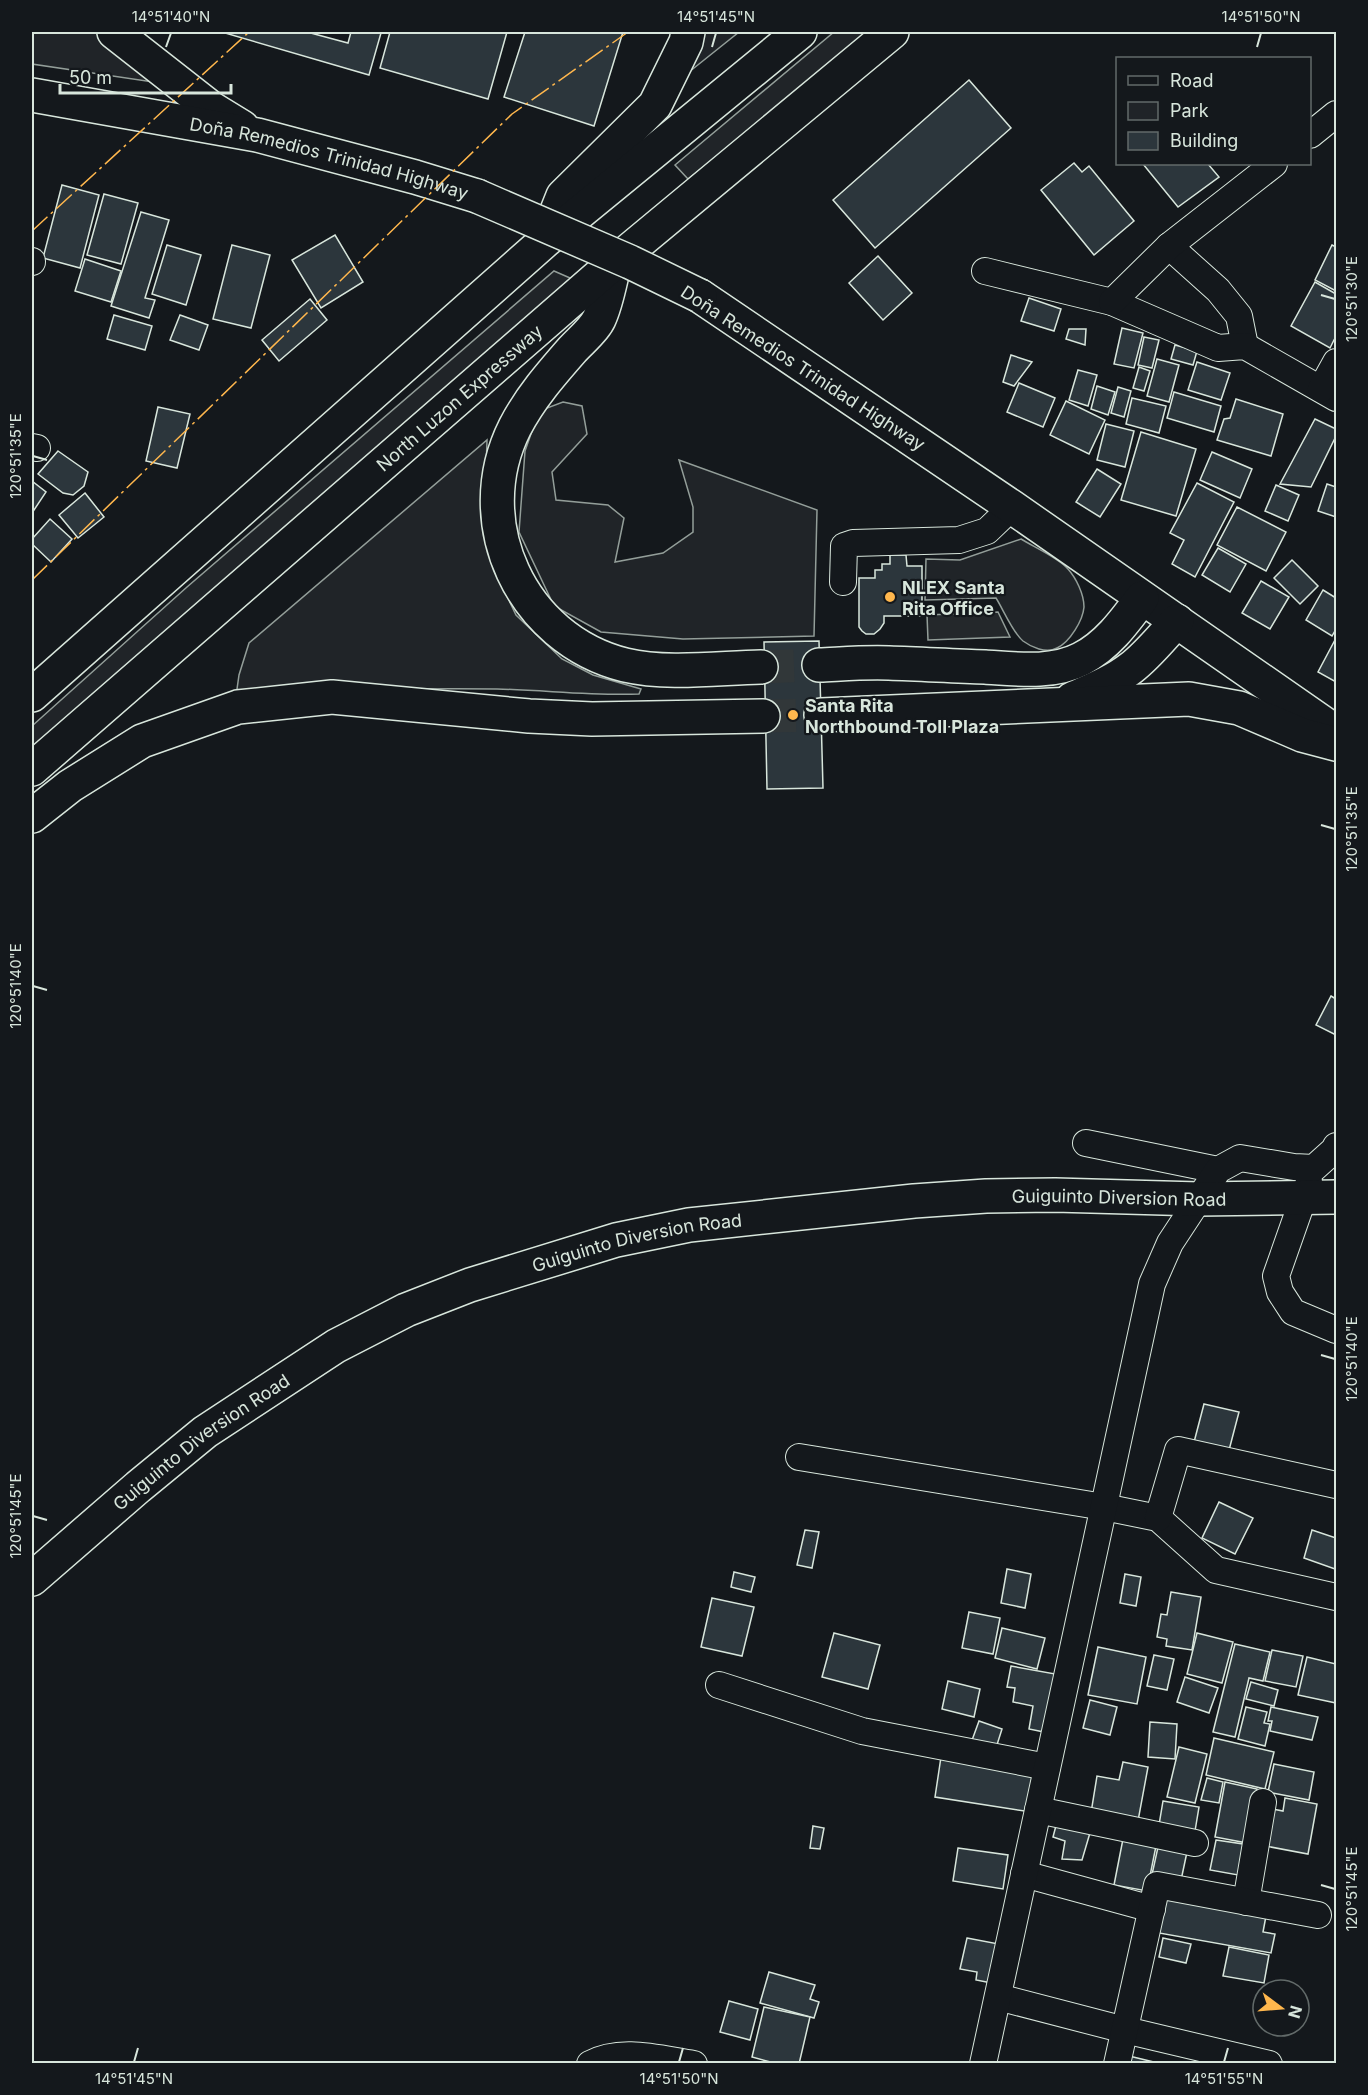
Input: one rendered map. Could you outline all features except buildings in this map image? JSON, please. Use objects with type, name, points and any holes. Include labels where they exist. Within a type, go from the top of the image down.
[{"type":"main road","points":[[114,32],[211,108],[257,135]]},
{"type":"main road","points":[[546,240],[563,196],[655,105],[686,42],[688,32]]},
{"type":"main road","points":[[32,695],[546,240],[800,32]]},
{"type":"main road","name":"North Luzon Expressway","points":[[32,769],[615,262],[892,32]]},
{"type":"main road","name":"Doña Remedios Trinidad Highway","points":[[32,95],[257,135],[415,177],[477,196],[630,262],[700,296],[1012,507],[1336,732]]},
{"type":"main road","points":[[615,262],[599,321],[536,392],[508,444],[496,497],[503,549],[519,584],[540,614],[567,637],[595,654],[626,665],[651,669],[761,667]]},
{"type":"main road","points":[[819,665],[886,663],[1015,668],[1063,666],[1099,648],[1119,628],[1142,598]]},
{"type":"main road","points":[[1063,704],[1114,679],[1129,669],[1177,621]]},
{"type":"main road","points":[[32,816],[70,786],[142,741],[238,707],[332,697],[529,716],[592,719],[763,716]]},
{"type":"main road","points":[[821,715],[916,713],[1189,699],[1239,708],[1302,735],[1336,744]]},
{"type":"main road","name":"Guiguinto Diversion Road","points":[[32,1579],[138,1486],[205,1432],[336,1346],[406,1310],[470,1285],[616,1240],[688,1225],[914,1201],[986,1196],[1055,1195],[1199,1199],[1336,1197]]},
{"type":"street","points":[[1311,134],[1336,114]]},
{"type":"street","points":[[1112,302],[1169,246],[1273,165]]},
{"type":"street","points":[[1169,246],[1218,290],[1239,316],[1245,346]]},
{"type":"street","points":[[985,270],[1112,302],[1218,348],[1245,346],[1329,393],[1336,362]]},
{"type":"street","points":[[843,582],[844,546],[852,543],[959,540],[987,531],[1012,507]]},
{"type":"street","points":[[1086,1143],[1218,1170]]},
{"type":"street","points":[[1336,1146],[1314,1168],[1276,1276],[1280,1292],[1293,1312],[1336,1330]]},
{"type":"street","points":[[983,2064],[1152,1284],[1170,1243],[1218,1170],[1240,1158],[1314,1168]]},
{"type":"street","points":[[1158,1518],[1178,1450],[1336,1485]]},
{"type":"street","points":[[799,1457],[1158,1518],[1216,1570],[1336,1597]]},
{"type":"street","points":[[719,1685],[862,1731],[1047,1767]]},
{"type":"street","points":[[1246,1902],[1263,1802]]},
{"type":"street","points":[[1038,1810],[1195,1843]]},
{"type":"street","points":[[1024,1874],[1152,1909]]},
{"type":"street","points":[[1117,2064],[1157,1885],[1318,1915]]},
{"type":"street","points":[[998,1997],[1269,2064]]},
{"type":"street","points":[[590,2064],[616,2054],[640,2060],[694,2064]]},
{"type":"green space","points":[[32,32],[104,32],[153,82],[32,64]]},
{"type":"green space","points":[[696,32],[739,32],[689,72]]},
{"type":"green space","points":[[834,32],[873,32],[688,179],[675,165]]},
{"type":"green space","points":[[554,271],[577,281],[32,760],[32,726],[187,587]]},
{"type":"green space","points":[[563,402],[582,406],[587,434],[552,472],[556,500],[608,505],[624,518],[615,562],[663,553],[693,532],[693,507],[679,460],[817,510],[814,636],[683,639],[601,632],[554,606],[519,532],[525,451],[539,411]]},
{"type":"green space","points":[[487,440],[486,475],[497,575],[516,615],[562,659],[593,675],[641,689],[639,694],[466,689],[245,694],[237,689],[249,643]]},
{"type":"green space","points":[[1021,539],[1064,565],[1074,577],[1083,597],[1084,607],[1078,624],[1067,641],[1053,650],[1039,649],[1023,641],[1012,627],[996,598],[925,600],[926,559],[960,560]]},
{"type":"shaded area","points":[[998,612],[1010,637],[928,640],[927,615]]},
{"type":"tunnel","points":[[761,667],[819,665]]},
{"type":"tunnel","points":[[763,716],[821,715]]},
{"type":"power","points":[[32,231],[249,32]]},
{"type":"power","points":[[32,580],[512,114],[628,32]]},
{"type":"place","name":"NLEX Santa Rita Office","points":[[890,597]]},
{"type":"place","name":"Santa Rita Northbound Toll Plaza","points":[[793,715]]}]
